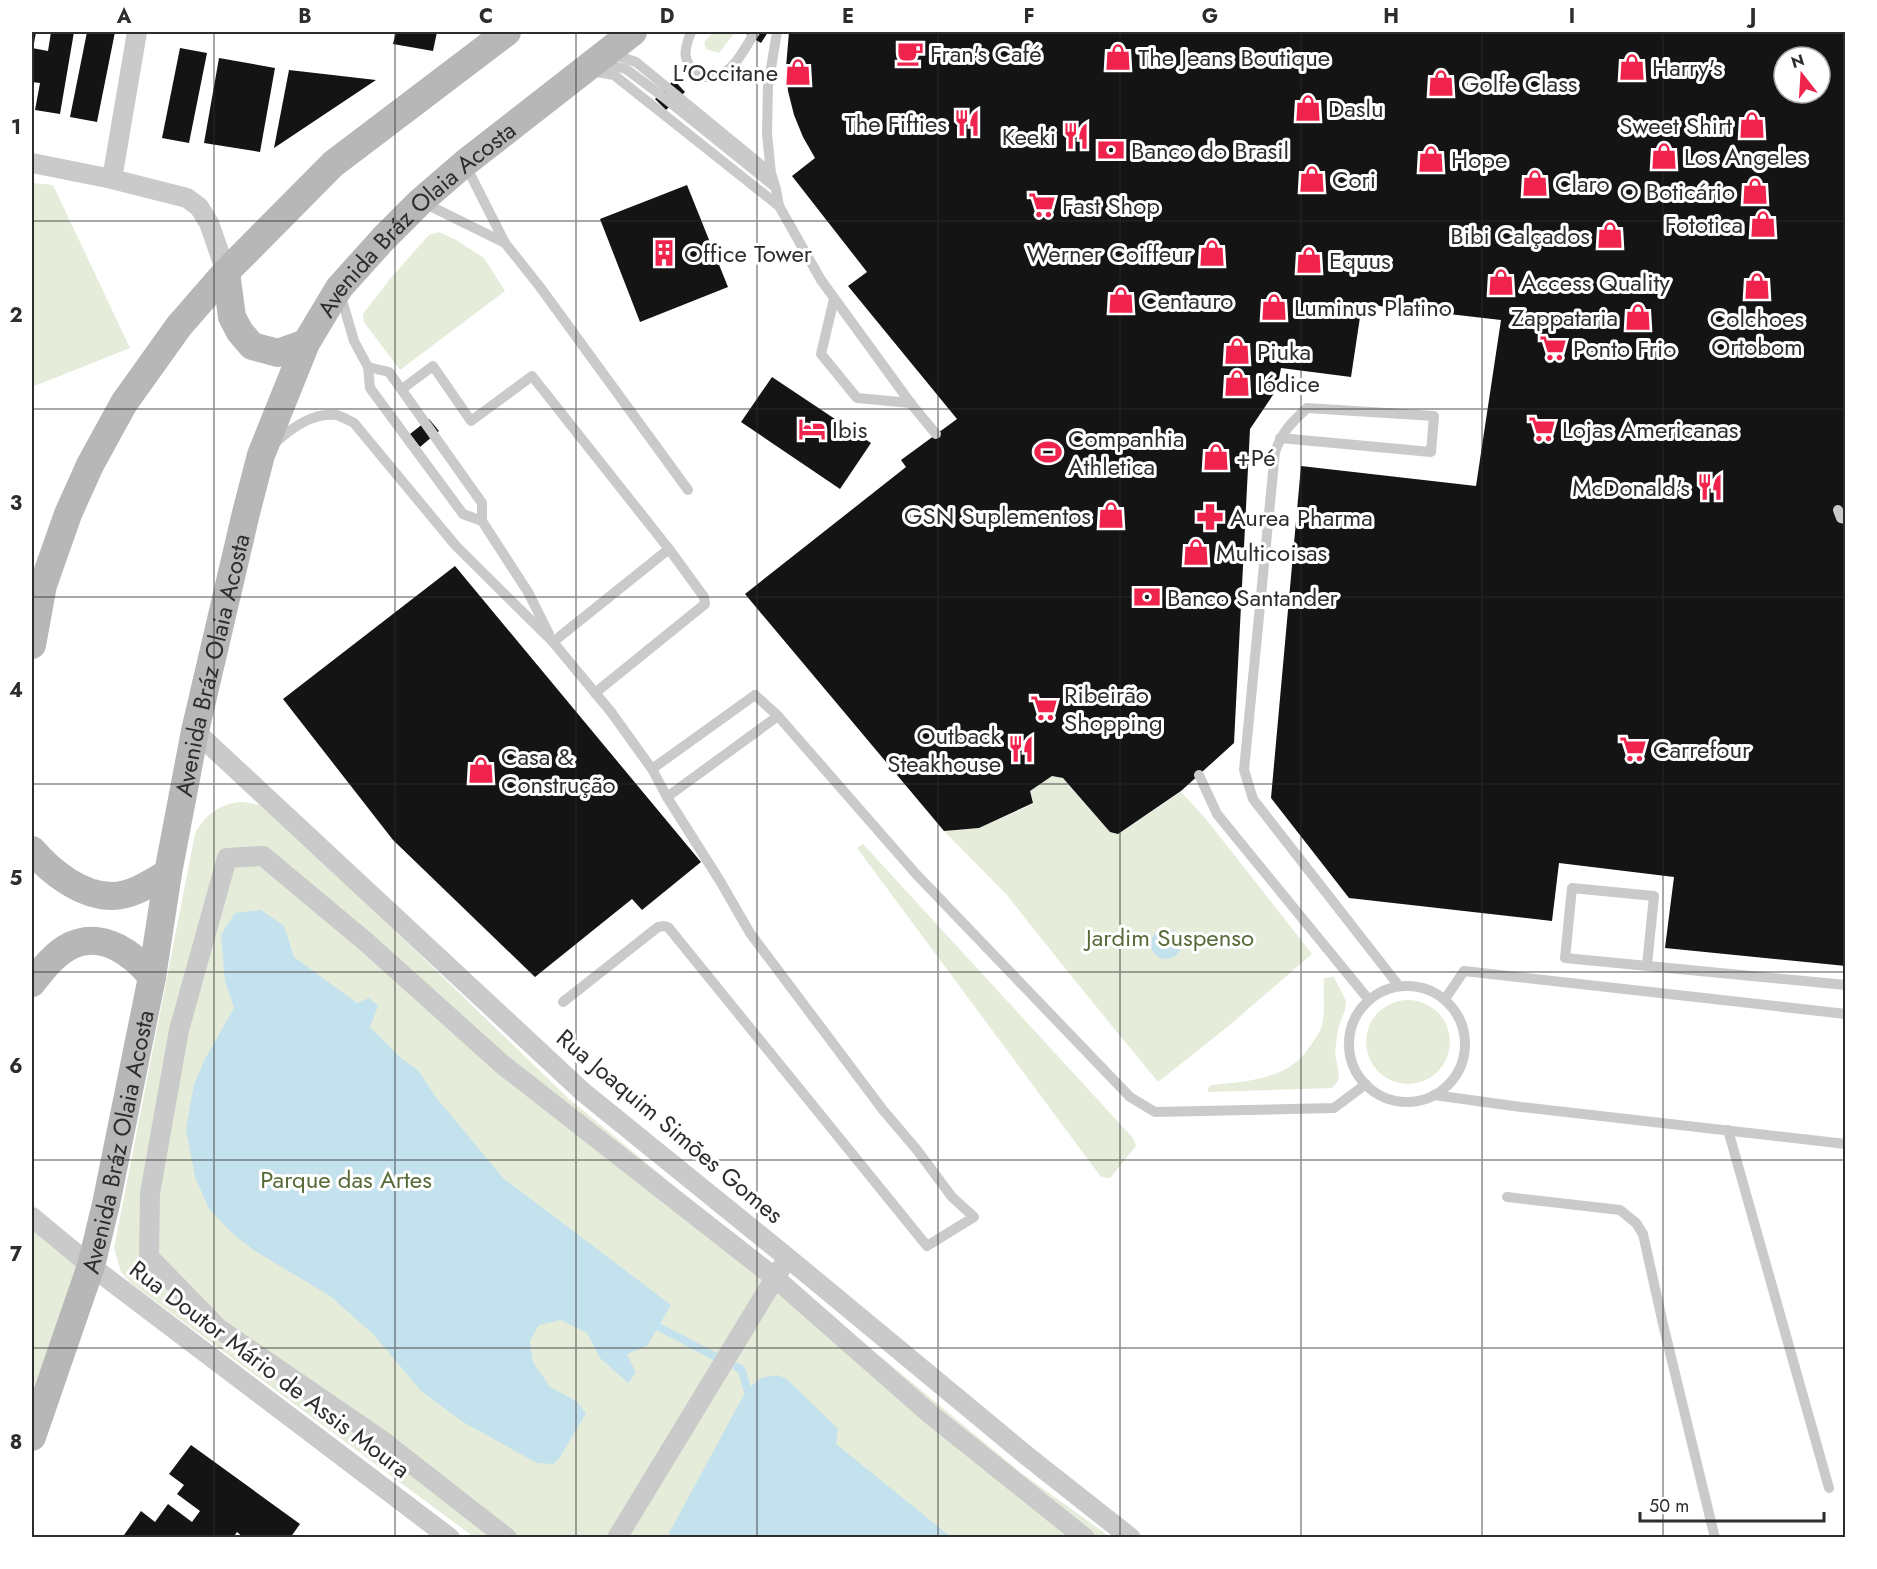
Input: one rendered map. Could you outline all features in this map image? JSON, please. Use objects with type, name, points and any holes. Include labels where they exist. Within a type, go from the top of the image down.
[{"type":"street","points":[[112,178],[137,32]]},
{"type":"street","points":[[32,645],[43,585],[68,514],[90,465],[124,402],[179,326],[226,272],[333,164],[484,40],[507,32]]},
{"type":"street","name":"Avenida Bráz Olaia Acosta","points":[[32,1437],[91,1266],[106,1204],[152,977],[168,873],[195,731],[246,513],[261,455],[306,342],[339,288],[421,201],[465,163],[633,32]]},
{"type":"street","points":[[32,163],[112,178],[187,198],[200,207],[209,222],[226,272],[232,317],[240,332],[252,346],[278,353],[306,342]]},
{"type":"street","name":"Rua Joaquim Simões Gomes","points":[[195,731],[583,1092],[788,1257],[1027,1456],[1131,1538]]},
{"type":"street","points":[[32,850],[66,880],[98,894],[112,896],[123,894],[149,884],[168,873]]},
{"type":"street","points":[[521,1538],[503,1534],[380,1439],[218,1328],[149,1257],[150,1193],[179,1030],[227,858],[263,856],[366,942],[503,1065],[774,1278],[930,1414],[1085,1538]]},
{"type":"street","points":[[32,983],[51,960],[71,946],[83,942],[108,944],[120,948],[136,960],[152,977]]},
{"type":"street","name":"Rua Doutor Mário de Assis Moura","points":[[32,1217],[91,1266],[450,1538]]},
{"type":"street","points":[[617,1538],[788,1257]]},
{"type":"lane","points":[[691,32],[685,48],[685,58],[691,69],[699,76],[718,77],[732,67],[755,32]]},
{"type":"lane","points":[[777,32],[768,86],[767,134],[771,173],[779,206],[821,280],[936,434]]},
{"type":"lane","points":[[586,68],[615,55],[636,62],[771,173]]},
{"type":"lane","points":[[586,68],[601,63],[626,69],[776,189]]},
{"type":"lane","points":[[586,68],[614,75],[779,206]]},
{"type":"lane","points":[[465,163],[505,243],[540,287],[688,490]]},
{"type":"lane","points":[[421,201],[505,243]]},
{"type":"lane","points":[[339,288],[354,341],[368,367],[370,388],[463,514],[482,521]]},
{"type":"lane","points":[[834,298],[821,354],[857,398],[911,403]]},
{"type":"lane","points":[[402,389],[434,366],[471,421],[532,376],[669,549],[704,597],[705,604],[595,693]]},
{"type":"lane","points":[[368,367],[389,372],[482,503],[482,521],[528,592],[553,642]]},
{"type":"lane","points":[[1280,438],[1431,452],[1434,416],[1307,408],[1288,426],[1280,438],[1275,452],[1244,770],[1253,799],[1399,986]]},
{"type":"lane","points":[[261,455],[291,429],[317,417],[336,415],[354,423],[456,546],[553,642],[595,693],[652,768],[750,933],[775,968],[952,1197],[974,1217],[927,1246],[668,927],[658,927],[562,1002]]},
{"type":"lane","points":[[1838,510],[1841,518],[1845,519]]},
{"type":"lane","points":[[553,642],[669,549]]},
{"type":"lane","points":[[652,768],[755,694],[778,716],[916,874],[1130,1097],[1155,1112],[1334,1108],[1366,1084]]},
{"type":"lane","points":[[667,796],[778,716]]},
{"type":"lane","points":[[1199,776],[1217,814],[1369,1000]]},
{"type":"lane","points":[[1647,965],[1654,896],[1572,888],[1565,958],[1845,985]]},
{"type":"lane","points":[[1445,999],[1464,971],[1845,1014]]},
{"type":"lane","points":[[1399,986],[1415,986],[1432,991],[1445,999],[1458,1014],[1465,1031],[1465,1050],[1460,1068],[1450,1084],[1434,1095],[1417,1101],[1398,1101],[1380,1095],[1366,1084],[1355,1069],[1350,1051],[1350,1032],[1357,1015],[1369,1000],[1383,991],[1399,986]]},
{"type":"lane","points":[[1434,1095],[1845,1144]]},
{"type":"lane","points":[[1728,1130],[1829,1488]]},
{"type":"lane","points":[[1507,1197],[1620,1210],[1636,1223],[1643,1234],[1714,1538]]},
{"type":"green space","points":[[714,32],[735,32],[719,53],[706,49],[704,42]]},
{"type":"green space","points":[[32,183],[53,185],[130,348],[32,387]]},
{"type":"green space","points":[[439,232],[484,258],[505,291],[400,370],[364,322],[363,314],[429,235]]},
{"type":"green space","name":"Jardim Suspenso","points":[[1052,776],[1063,778],[1110,832],[1118,834],[1181,792],[1206,819],[1312,954],[1231,1024],[1158,1082],[1006,894],[944,831],[979,828],[1033,804],[1030,791]]},
{"type":"green space","name":"Parque das Artes","points":[[243,802],[268,808],[568,1098],[1020,1472],[1110,1537],[474,1537],[132,1284],[121,1272],[114,1248],[195,834],[214,811]]},
{"type":"green space","points":[[863,844],[1133,1138],[1136,1146],[1110,1178],[1101,1177],[857,848]]},
{"type":"green space","points":[[1334,977],[1346,1001],[1338,1029],[1335,1052],[1339,1076],[1332,1088],[1208,1092],[1211,1085],[1267,1077],[1302,1057],[1317,1036],[1322,1024],[1324,978]]},
{"type":"green space","points":[[1400,1000],[1416,1000],[1432,1007],[1443,1018],[1450,1034],[1447,1058],[1438,1072],[1416,1084],[1400,1084],[1384,1077],[1373,1066],[1366,1050],[1366,1034],[1373,1018],[1384,1007]]},
{"type":"green space","points":[[32,1217],[91,1266],[32,1433]]},
{"type":"water","points":[[261,910],[284,926],[294,957],[357,1003],[369,998],[378,1006],[370,1027],[402,1059],[418,1070],[435,1096],[503,1178],[671,1305],[647,1346],[627,1354],[636,1373],[628,1383],[600,1358],[587,1333],[561,1320],[539,1325],[530,1341],[533,1362],[550,1387],[576,1401],[586,1413],[559,1459],[553,1464],[537,1463],[463,1422],[421,1391],[374,1335],[330,1296],[255,1251],[234,1235],[209,1209],[195,1177],[186,1129],[194,1084],[205,1059],[234,1008],[225,981],[221,935],[235,913]]},
{"type":"water","points":[[1166,929],[1176,934],[1181,944],[1176,954],[1166,959],[1156,954],[1151,944],[1156,934]]},
{"type":"water","points":[[777,1375],[787,1379],[838,1429],[836,1444],[951,1537],[667,1537],[747,1389],[761,1378]]},
{"type":"building","points":[[32,32],[36,32],[33,49],[32,48]]},
{"type":"building","points":[[51,32],[74,32],[60,114],[35,110],[40,83],[32,82],[32,48],[48,51]]},
{"type":"building","points":[[87,32],[115,32],[97,122],[70,117]]},
{"type":"building","points":[[396,32],[437,32],[433,51],[393,44]]},
{"type":"building","points":[[743,32],[768,32],[761,43]]},
{"type":"building","points":[[789,32],[1846,32],[1846,966],[1665,948],[1674,877],[1559,863],[1552,921],[1349,898],[1271,798],[1301,466],[1476,486],[1501,320],[1362,304],[1351,377],[1281,368],[1277,389],[1250,429],[1234,743],[1181,791],[1118,834],[1110,832],[1063,778],[1052,776],[1030,791],[1033,803],[979,828],[944,831],[745,594],[906,467],[901,460],[957,419],[848,286],[867,272],[792,176],[815,158],[794,115],[788,91],[786,67]]},
{"type":"building","points":[[180,48],[207,53],[189,143],[162,138]]},
{"type":"building","points":[[219,58],[275,68],[260,152],[204,143]]},
{"type":"building","points":[[289,70],[376,80],[274,148]]},
{"type":"building","points":[[674,80],[685,92],[666,110],[655,99]]},
{"type":"building","name":"Office Tower","points":[[687,185],[728,287],[640,322],[600,219]]},
{"type":"building","points":[[772,377],[871,443],[840,489],[741,422]]},
{"type":"building","points":[[429,419],[439,431],[420,447],[410,434]]},
{"type":"building","name":"Casa & Construção","points":[[455,566],[701,862],[642,910],[632,899],[535,977],[393,840],[283,699]]},
{"type":"building","points":[[191,1445],[300,1524],[290,1538],[244,1538],[237,1532],[233,1538],[127,1538],[124,1535],[141,1511],[155,1522],[168,1504],[192,1522],[200,1511],[177,1494],[184,1485],[169,1474]]},
{"type":"waterway","points":[[651,1323],[714,1356]]},
{"type":"waterway","points":[[737,1367],[742,1370],[747,1389],[754,1397]]},
{"type":"place","name":"Fran's Café","points":[[910,53]]},
{"type":"place","name":"The Jeans Boutique","points":[[1118,57]]},
{"type":"place","name":"Harry's","points":[[1632,67]]},
{"type":"place","name":"L'Occitane","points":[[798,72]]},
{"type":"place","name":"Golfe Class","points":[[1441,83]]},
{"type":"place","name":"Daslu","points":[[1308,108]]},
{"type":"place","name":"The Fifties","points":[[967,123]]},
{"type":"place","name":"Sweet Shirt","points":[[1752,125]]},
{"type":"place","name":"Keeki","points":[[1076,136]]},
{"type":"place","name":"Banco do Brasil","points":[[1111,150]]},
{"type":"place","name":"Los Angeles","points":[[1664,156]]},
{"type":"place","name":"Hope","points":[[1431,159]]},
{"type":"place","name":"Cori","points":[[1312,179]]},
{"type":"place","name":"Claro","points":[[1535,183]]},
{"type":"place","name":"O Boticário","points":[[1755,191]]},
{"type":"place","name":"Fast Shop","points":[[1042,205]]},
{"type":"place","name":"Fototica","points":[[1763,224]]},
{"type":"place","name":"Bibi Calçados","points":[[1610,235]]},
{"type":"place","name":"Office Tower","points":[[664,253]]},
{"type":"place","name":"Werner Coiffeur","points":[[1212,253]]},
{"type":"place","name":"Equus","points":[[1309,260]]},
{"type":"place","name":"Access Quality","points":[[1501,282]]},
{"type":"place","name":"Colchoes Ortobom","points":[[1757,286]]},
{"type":"place","name":"Centauro","points":[[1121,300]]},
{"type":"place","name":"Luminus Platino","points":[[1274,307]]},
{"type":"place","name":"Zappataria","points":[[1638,317]]},
{"type":"place","name":"Ponto Frio","points":[[1553,348]]},
{"type":"place","name":"Piuka","points":[[1237,351]]},
{"type":"place","name":"Iódice","points":[[1237,383]]},
{"type":"place","name":"Ibis","points":[[812,429]]},
{"type":"place","name":"Lojas Americanas","points":[[1542,429]]},
{"type":"place","name":"Companhia Athletica","points":[[1048,452]]},
{"type":"place","name":"+Pé","points":[[1216,457]]},
{"type":"place","name":"McDonald's","points":[[1710,487]]},
{"type":"place","name":"GSN Suplementos","points":[[1111,515]]},
{"type":"place","name":"Aurea Pharma","points":[[1210,517]]},
{"type":"place","name":"Multicoisas","points":[[1196,552]]},
{"type":"place","name":"Banco Santander","points":[[1147,597]]},
{"type":"place","name":"Ribeirão Shopping","points":[[1044,708]]},
{"type":"place","name":"Outback Steakhouse","points":[[1021,749]]},
{"type":"place","name":"Carrefour","points":[[1633,749]]},
{"type":"place","name":"Casa & Construção","points":[[481,770]]}]
